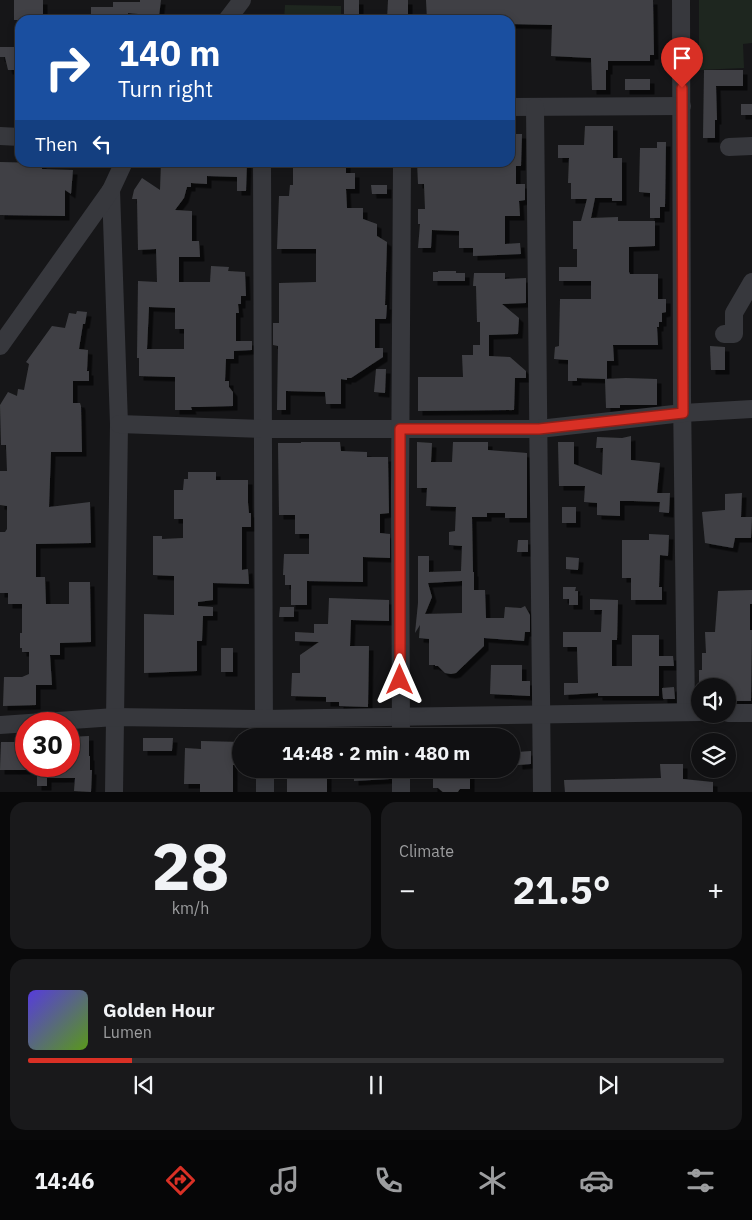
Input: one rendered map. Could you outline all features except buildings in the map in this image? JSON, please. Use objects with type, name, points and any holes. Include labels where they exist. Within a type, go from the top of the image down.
[{"type":"street","points":[[231,15],[242,0]]},
{"type":"street","points":[[681,0],[683,413],[692,678]]},
{"type":"street","points":[[515,107],[682,106]]},
{"type":"street","points":[[535,107],[542,792]]},
{"type":"street","points":[[0,136],[15,136]]},
{"type":"street","points":[[729,148],[752,146]]},
{"type":"street","points":[[0,346],[111,190],[122,167]]},
{"type":"street","points":[[262,167],[264,728]]},
{"type":"street","points":[[401,728],[402,167]]},
{"type":"street","points":[[111,190],[120,424],[114,792]]},
{"type":"street","points":[[724,334],[734,334],[734,313],[752,282]]},
{"type":"street","points":[[120,424],[262,430],[539,429],[683,413],[752,409]]},
{"type":"street","points":[[0,724],[114,717],[541,716],[691,712]]},
{"type":"street","points":[[736,713],[752,713]]},
{"type":"street","points":[[265,778],[265,792]]},
{"type":"street","points":[[401,778],[401,792]]},
{"type":"shaded area","points":[[699,0],[752,0],[752,43],[743,44],[744,68],[699,70]]},
{"type":"shaded area","points":[[285,5],[341,6],[341,15],[284,15]]},
{"type":"route","points":[[400,680],[400,429],[539,429],[683,413],[682,88]]}]
